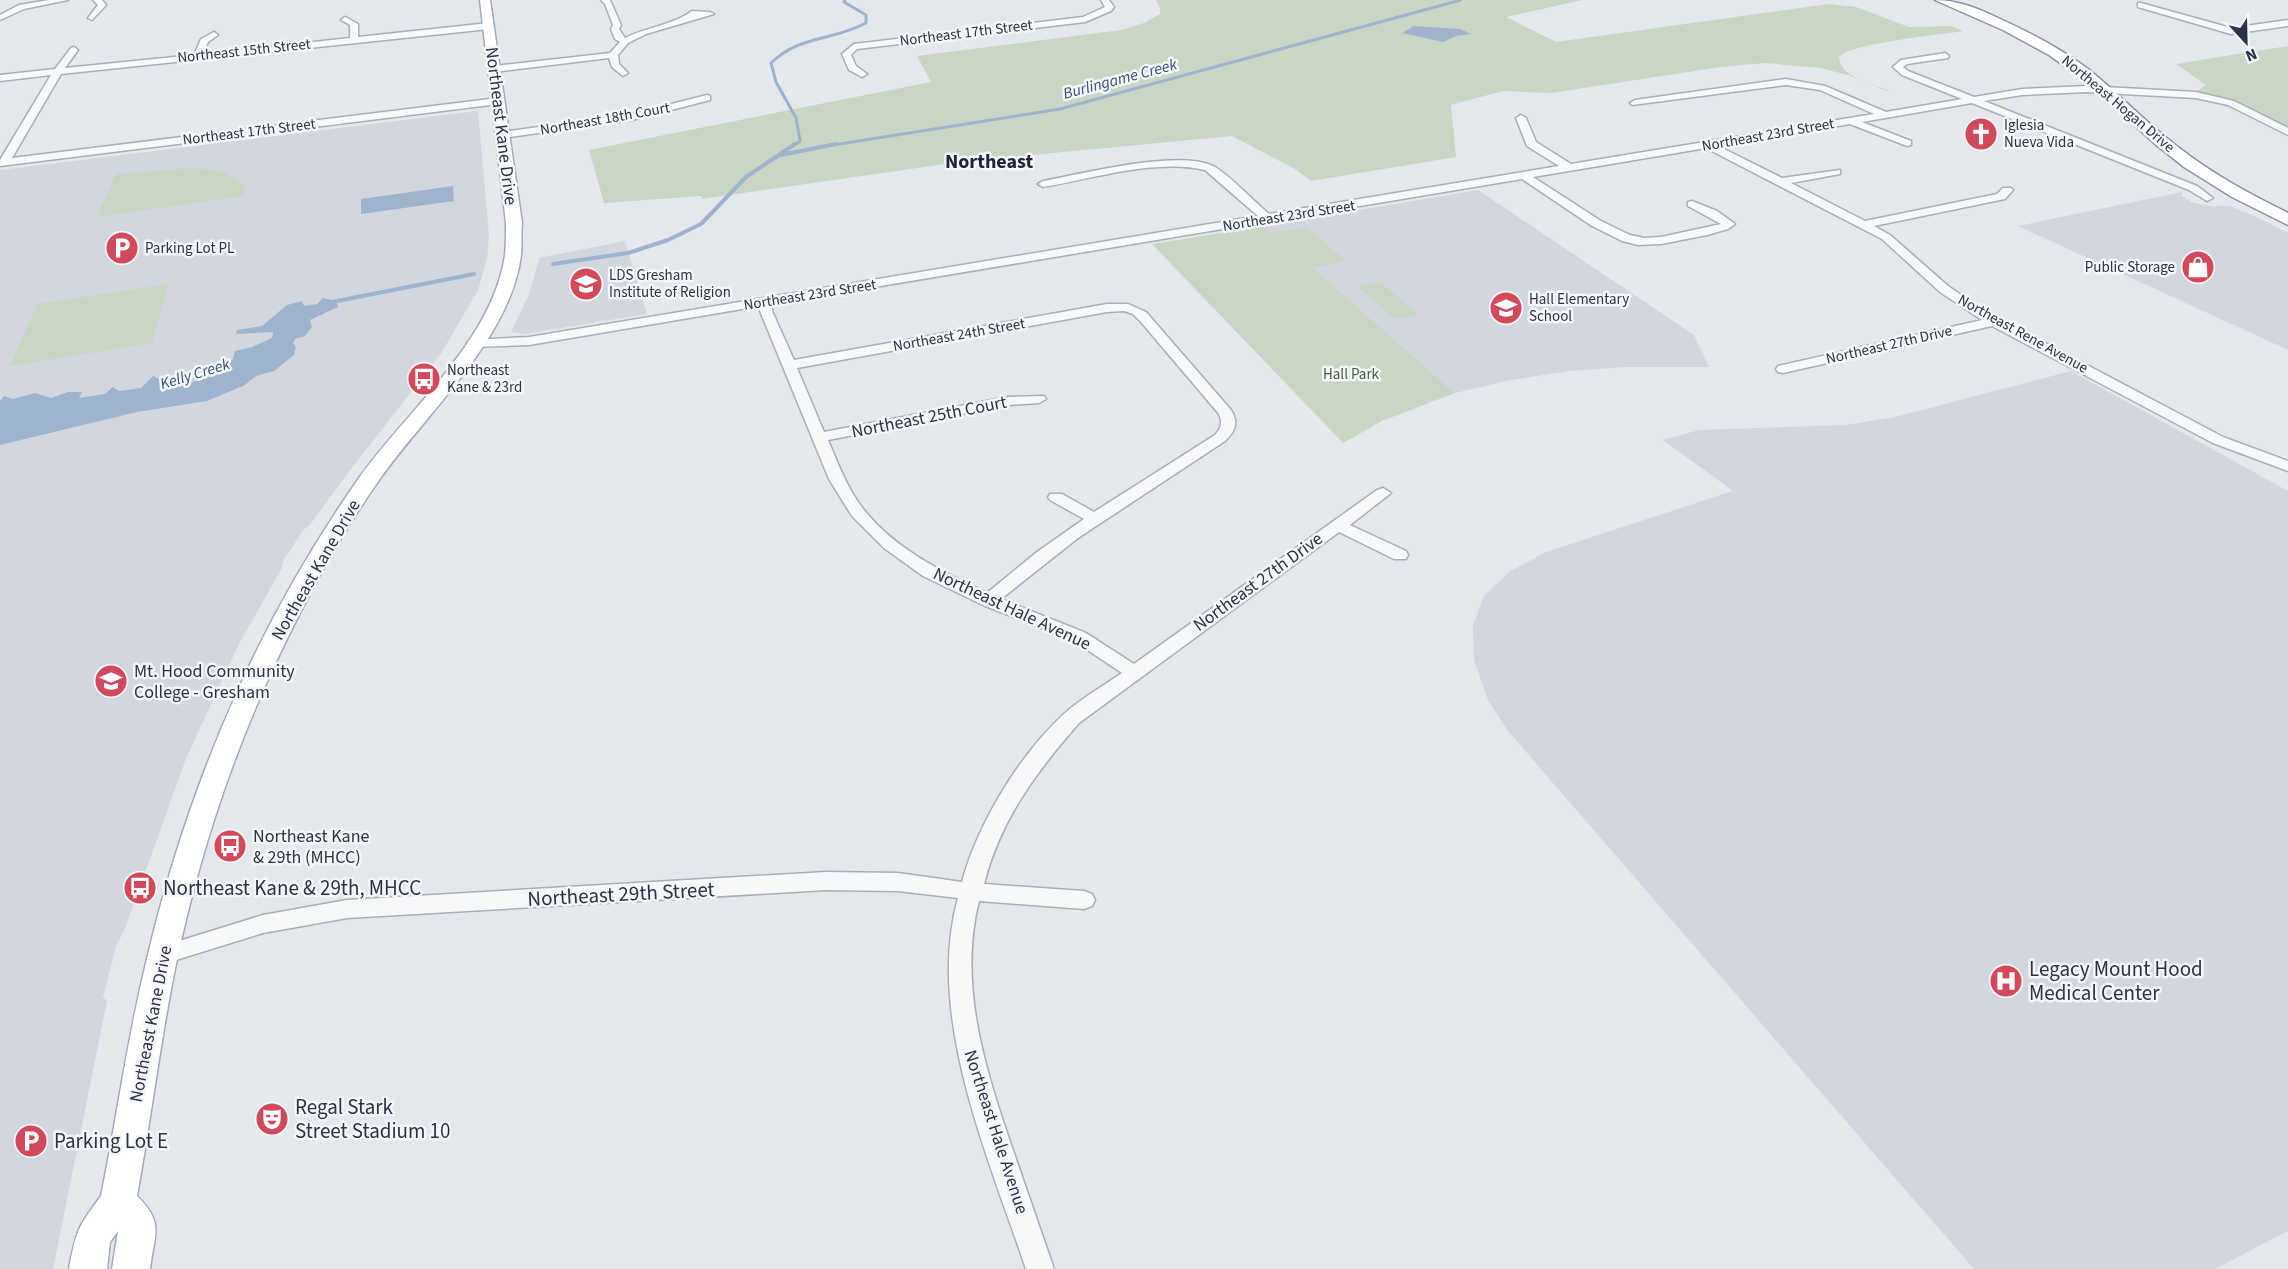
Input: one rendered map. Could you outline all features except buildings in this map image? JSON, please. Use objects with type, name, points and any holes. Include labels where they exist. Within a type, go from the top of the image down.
[{"type":"highway","name":"Northeast Hogan Drive","points":[[1941,0],[1996,22],[2037,42],[2068,61],[2159,140],[2188,162],[2229,188],[2288,220]]},
{"type":"main road","name":"Northeast Kane Drive","points":[[88,1269],[94,1235],[118,1202],[163,955],[190,853],[247,698],[284,620],[322,552],[370,479],[474,343],[498,302],[514,254],[514,223],[485,0]]},
{"type":"main road","points":[[118,1202],[138,1222],[131,1269]]},
{"type":"street","points":[[0,18],[22,7],[64,0]]},
{"type":"street","points":[[92,18],[102,5],[97,0]]},
{"type":"street","points":[[2159,0],[2141,5],[2231,31],[2288,23]]},
{"type":"street","points":[[12,1],[14,5],[22,7]]},
{"type":"street","points":[[610,2],[618,37],[625,41]]},
{"type":"street","name":"Northeast 17th Street","points":[[862,74],[852,68],[846,54],[855,47],[1085,19],[1105,12],[1110,7],[1107,2]]},
{"type":"street","points":[[494,69],[613,55],[625,41],[643,32],[687,19]]},
{"type":"street","points":[[345,20],[354,24],[354,39]]},
{"type":"street","points":[[617,25],[643,32]]},
{"type":"street","name":"Northeast 15th Street","points":[[0,78],[489,26]]},
{"type":"street","points":[[198,56],[204,41],[214,34]]},
{"type":"street","points":[[2,163],[75,50]]},
{"type":"street","points":[[613,55],[615,65],[623,73]]},
{"type":"street","points":[[1945,56],[1904,62],[1898,67],[1905,73],[2193,188],[2207,198]]},
{"type":"street","points":[[1635,103],[1786,82],[1822,88],[1886,115]]},
{"type":"street","name":"Northeast 23rd Street","points":[[474,343],[529,341],[767,303],[2035,91],[2104,90],[2183,94],[2216,99],[2238,106],[2260,120],[2288,132]]},
{"type":"street","name":"Northeast 18th Court","points":[[502,135],[603,121],[687,105],[707,98]]},
{"type":"street","name":"Northeast 17th Street","points":[[2,163],[498,101]]},
{"type":"street","points":[[1521,118],[1531,144],[1571,169]]},
{"type":"street","points":[[1852,121],[1888,137],[1907,142]]},
{"type":"street","name":"Northeast Rene Avenue","points":[[1709,145],[1864,225],[1897,245],[1963,303],[1995,321],[2218,440],[2288,466]]},
{"type":"street","points":[[1043,184],[1176,163],[1200,164],[1209,168],[1268,219]]},
{"type":"street","points":[[1780,182],[1836,172]]},
{"type":"street","points":[[1526,177],[1607,229],[1626,239],[1638,242],[1689,235],[1729,224],[1713,213],[1692,204]]},
{"type":"street","points":[[1864,225],[2001,197],[2007,190]]},
{"type":"street","name":"Northeast Hale Avenue","points":[[767,303],[766,311],[847,497],[872,527],[890,544],[929,572],[988,601],[1048,622],[1080,637],[1134,672],[1072,718],[1043,749],[1017,783],[981,854],[969,891],[961,944],[960,986],[967,1041],[979,1088],[1040,1269]]},
{"type":"street","name":"Northeast 24th Street","points":[[790,365],[1107,308],[1129,307],[1141,314],[1226,412],[1230,421],[1229,429],[1220,438],[1094,518]]},
{"type":"street","name":"Northeast 27th Drive","points":[[1783,369],[1995,321]]},
{"type":"street","name":"Northeast 25th Court","points":[[820,437],[1008,401],[1039,399]]},
{"type":"street","name":"Northeast 27th Drive","points":[[1134,672],[1383,493]]},
{"type":"street","points":[[988,601],[1042,555],[1094,518],[1056,497]]},
{"type":"street","points":[[1337,525],[1400,555]]},
{"type":"street","name":"Northeast 29th Street","points":[[163,955],[263,924],[347,909],[826,881],[898,882],[969,891],[1084,900]]},
{"type":"shaded area","name":"Mt. Hood Community College - Gresham","points":[[478,111],[489,236],[487,259],[478,290],[442,352],[310,525],[304,529],[282,563],[282,568],[239,644],[187,756],[124,931],[116,946],[103,997],[107,1001],[53,1269],[0,1269],[0,170]]},
{"type":"shaded area","name":"Hall Elementary School","points":[[1478,190],[1694,335],[1709,367],[1625,367],[1569,371],[1511,380],[1455,393],[1265,226]]},
{"type":"shaded area","name":"Public Storage","points":[[2182,192],[2182,196],[2191,202],[2209,206],[2230,206],[2288,233],[2288,350],[2018,226]]},
{"type":"shaded area","name":"LDS Gresham Institute of Religion","points":[[625,241],[647,314],[525,334],[511,332],[530,292],[539,258]]},
{"type":"shaded area","name":"Legacy Mount Hood Medical Center","points":[[2071,371],[2288,491],[2288,1231],[2215,1269],[1974,1269],[1508,731],[1488,700],[1474,660],[1473,626],[1484,596],[1509,572],[1546,552],[1733,491],[1663,440],[1699,430],[1846,425],[1895,417]]},
{"type":"green space","points":[[1156,0],[1583,0],[1506,17],[1556,42],[1829,4],[1856,7],[1909,27],[1951,26],[1963,31],[1877,44],[1847,52],[1839,57],[1845,70],[1865,82],[1820,68],[1765,63],[1721,67],[1551,93],[1503,91],[1451,105],[1456,157],[1311,181],[1295,169],[1232,136],[959,162],[702,199],[701,196],[604,203],[589,150],[931,82],[917,56],[1121,30],[1144,23],[1160,14]]},
{"type":"green space","points":[[2288,46],[2288,128],[2238,102],[2196,92],[2206,85],[2176,64]]},
{"type":"green space","points":[[191,168],[207,169],[233,177],[245,187],[244,196],[97,217],[116,174]]},
{"type":"green space","name":"Hall Park","points":[[1265,226],[1273,233],[1306,227],[1346,261],[1313,268],[1455,393],[1382,421],[1343,443],[1152,244]]},
{"type":"green space","points":[[1380,282],[1419,315],[1395,319],[1357,286]]},
{"type":"green space","points":[[169,284],[152,343],[10,366],[37,304]]},
{"type":"water","points":[[1414,26],[1460,29],[1471,34],[1456,36],[1443,42],[1402,33]]},
{"type":"water","points":[[453,186],[454,201],[361,214],[361,199]]},
{"type":"water","points":[[323,298],[336,301],[338,307],[310,320],[312,327],[305,336],[295,339],[293,343],[296,347],[294,355],[274,371],[256,376],[245,385],[207,401],[137,412],[0,445],[0,401],[4,396],[13,399],[35,393],[51,398],[68,392],[82,392],[79,398],[105,394],[113,387],[119,391],[141,388],[153,376],[167,382],[177,378],[188,385],[201,378],[217,375],[218,371],[233,359],[235,351],[252,347],[272,338],[273,332],[236,334],[237,330],[262,326],[287,305],[302,301],[304,306],[317,304]]},
{"type":"waterway","name":"Kelly Creek","points":[[793,146],[800,141],[796,118],[776,82],[771,63],[793,47],[854,29],[866,23],[866,15],[844,2],[845,0]]},
{"type":"waterway","name":"Burlingame Creek","points":[[827,146],[1060,109],[1461,0]]},
{"type":"waterway","name":"Kelly Creek","points":[[553,264],[628,253],[668,240],[701,224],[746,177],[795,144]]},
{"type":"waterway","name":"Burlingame Creek","points":[[781,155],[836,144]]},
{"type":"waterway","name":"Kelly Creek","points":[[332,302],[474,274]]},
{"type":"place","name":"Iglesia Nueva Vida","points":[[1981,134]]},
{"type":"place","name":"Parking Lot PL","points":[[122,248]]},
{"type":"place","name":"Public Storage","points":[[2198,267]]},
{"type":"place","name":"LDS Gresham Institute of Religion","points":[[586,284]]},
{"type":"place","name":"Hall Elementary School","points":[[1506,308]]},
{"type":"place","name":"Northeast Kane & 23rd","points":[[424,379]]},
{"type":"place","name":"Mt. Hood Community College - Gresham","points":[[111,681]]},
{"type":"place","name":"Northeast Kane & 29th (MHCC)","points":[[230,846]]},
{"type":"place","name":"Northeast Kane & 29th, MHCC","points":[[140,888]]},
{"type":"place","name":"Legacy Mount Hood Medical Center","points":[[2006,981]]},
{"type":"place","name":"Regal Stark Street Stadium 10","points":[[272,1119]]},
{"type":"place","name":"Parking Lot E","points":[[31,1141]]},
{"type":"district","name":"Northeast","points":[[989,162]]}]
